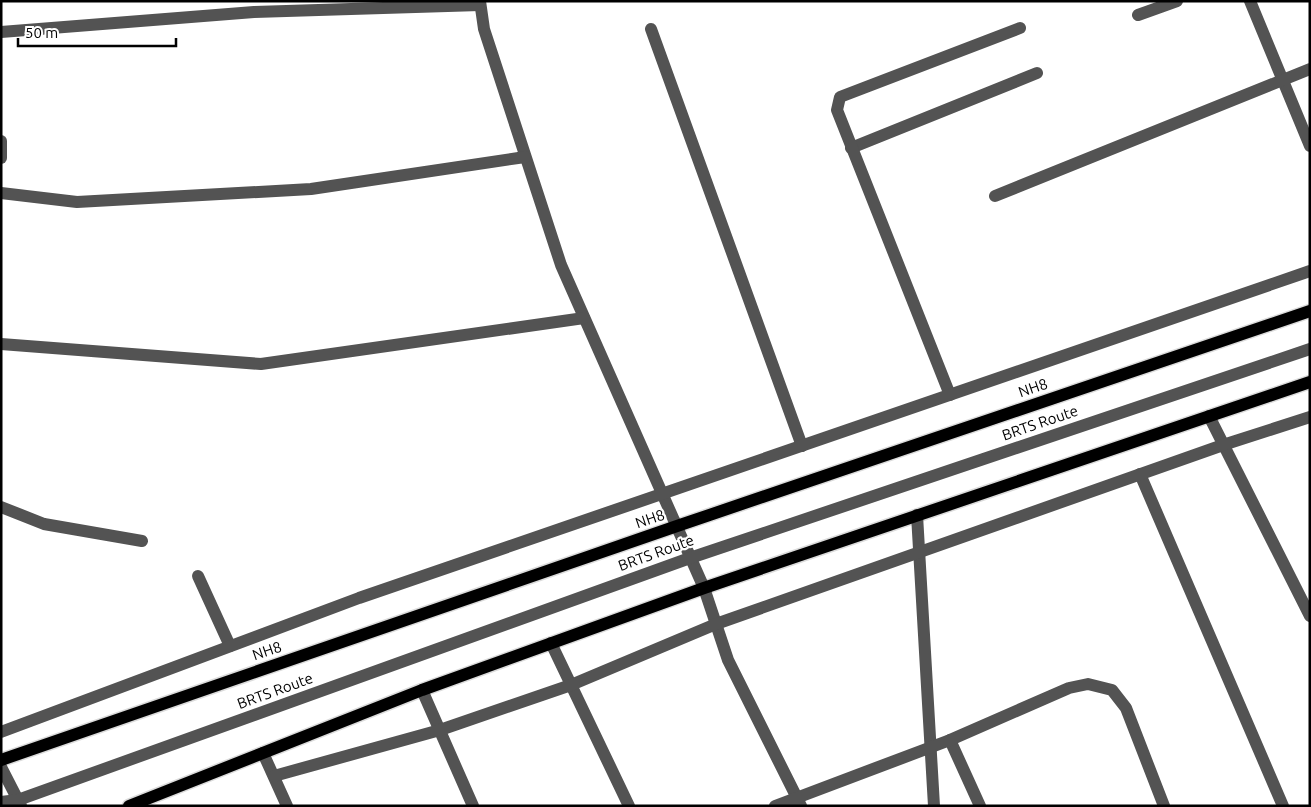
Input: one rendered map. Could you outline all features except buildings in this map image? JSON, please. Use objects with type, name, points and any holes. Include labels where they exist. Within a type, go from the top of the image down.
[{"type":"main road","name":"NH8","points":[[1,760],[677,526],[1310,311]]},
{"type":"main road","points":[[129,806],[422,690],[704,588],[1310,382]]},
{"type":"street","points":[[1138,15],[1177,1]]},
{"type":"street","points":[[1250,1],[1310,146]]},
{"type":"street","points":[[1,32],[254,12],[480,3],[484,29],[560,265],[704,588],[728,660],[798,801]]},
{"type":"street","points":[[950,395],[836,110],[840,98],[1020,28]]},
{"type":"street","points":[[651,30],[802,446]]},
{"type":"street","points":[[995,196],[1310,69]]},
{"type":"street","points":[[851,148],[1037,73]]},
{"type":"street","points":[[1,141],[1,158]]},
{"type":"street","points":[[1,193],[77,202],[312,189],[526,157]]},
{"type":"street","points":[[1,732],[358,598],[1310,271]]},
{"type":"street","points":[[1,344],[262,364],[584,318]]},
{"type":"street","name":"BRTS Route","points":[[1,802],[16,804],[690,558],[1310,349]]},
{"type":"street","points":[[1209,416],[1310,616]]},
{"type":"street","points":[[274,776],[440,730],[571,685],[716,624],[1223,444],[1310,417]]},
{"type":"street","points":[[1140,474],[1283,806]]},
{"type":"street","points":[[1,507],[44,524],[142,542]]},
{"type":"street","points":[[917,516],[934,806]]},
{"type":"street","points":[[198,576],[230,646]]},
{"type":"street","points":[[551,643],[629,806]]},
{"type":"street","points":[[775,806],[798,801],[929,746],[950,740],[1069,688],[1088,684],[1112,690],[1126,708],[1164,806]]},
{"type":"street","points":[[422,690],[473,806]]},
{"type":"street","points":[[950,740],[980,806]]},
{"type":"street","points":[[263,753],[287,806]]},
{"type":"street","points":[[1,766],[16,804]]}]
